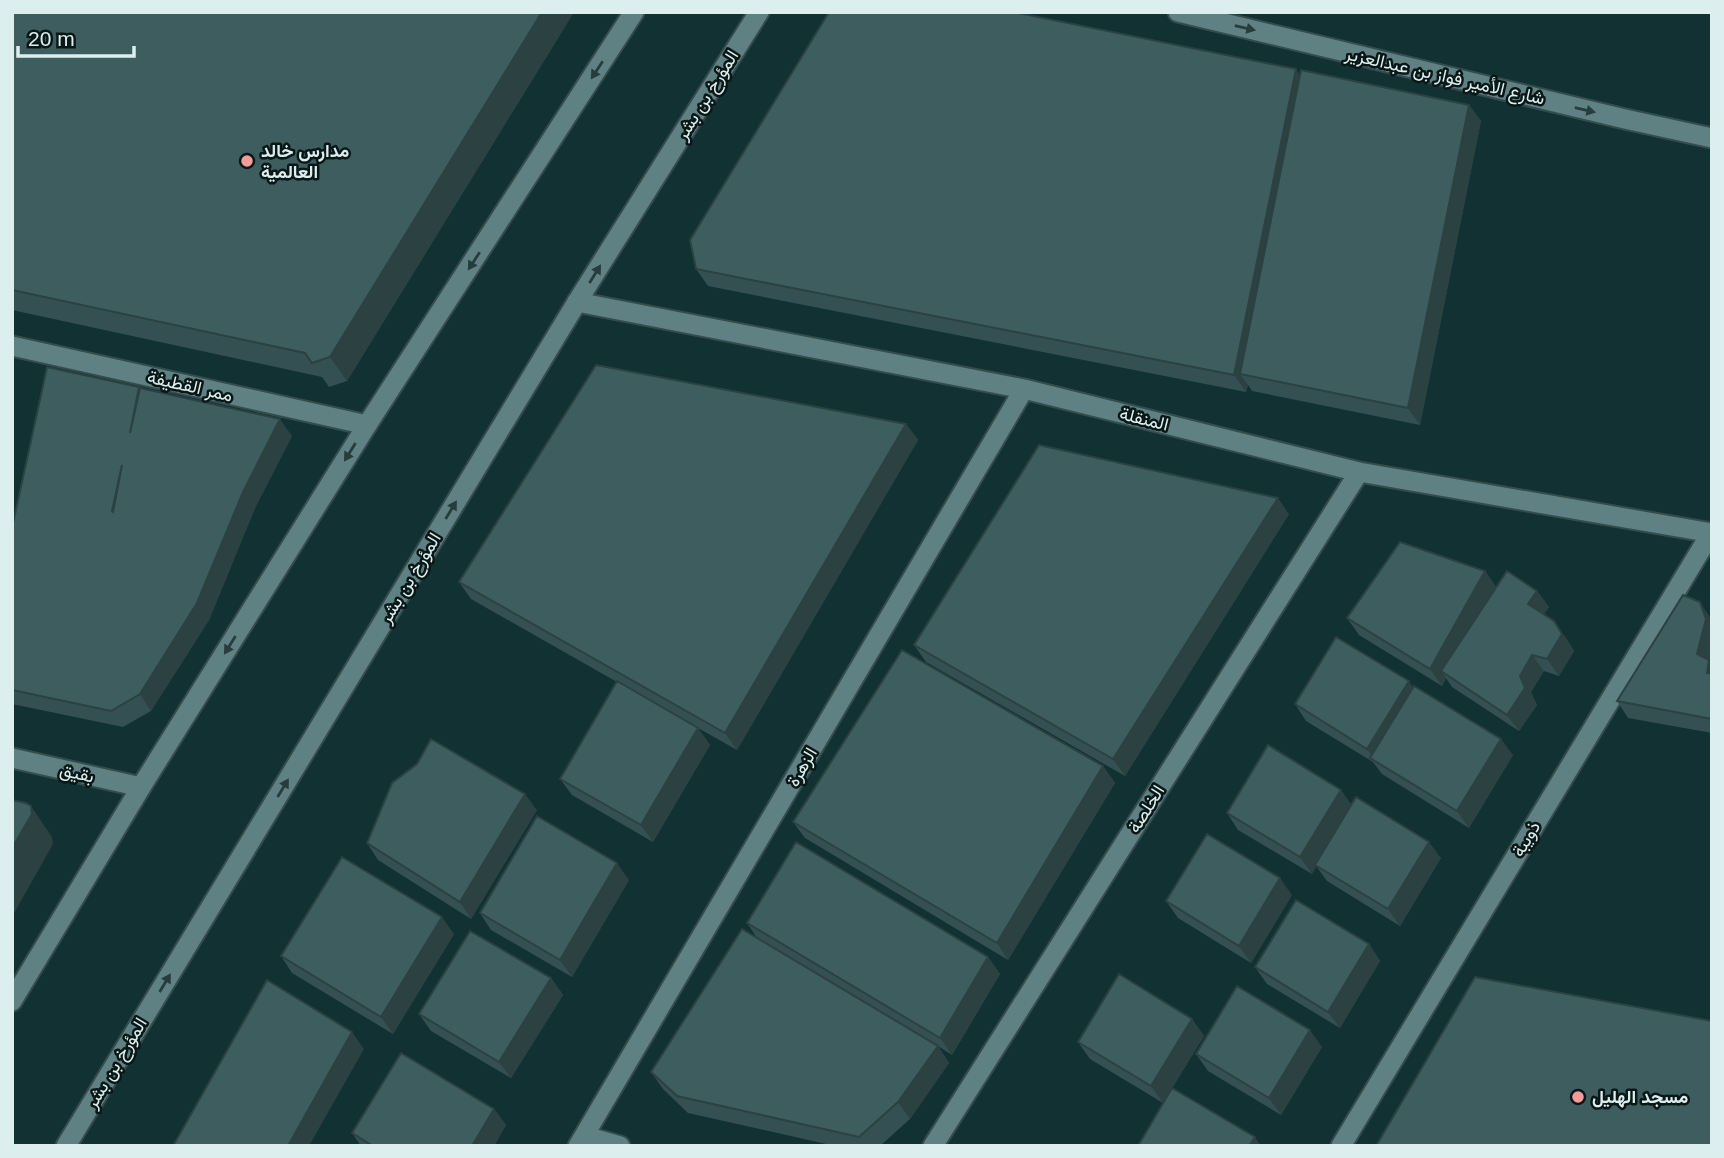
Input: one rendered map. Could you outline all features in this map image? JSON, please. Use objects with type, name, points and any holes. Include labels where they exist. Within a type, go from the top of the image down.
[{"type":"street","points":[[12,1002],[141,787],[367,425],[634,12]]},
{"type":"street","name":"المؤرخ بن بشر","points":[[66,1146],[577,302],[759,12]]},
{"type":"street","name":"شارع الأمير فواز بن عبدالعزير","points":[[1178,12],[1712,138]]},
{"type":"street","name":"المنقلة","points":[[577,302],[1024,388],[1359,472],[1711,533]]},
{"type":"street","name":"ممر القطيفة","points":[[12,346],[367,425]]},
{"type":"street","name":"الزهرة","points":[[582,1141],[1024,388]]},
{"type":"street","name":"الخلصة","points":[[933,1146],[1359,472]]},
{"type":"street","name":"ذويبة","points":[[1341,1146],[1711,533]]},
{"type":"street","name":"بقيق","points":[[12,758],[141,787]]},
{"type":"street","points":[[582,1141],[620,1146]]},
{"type":"building","name":"مدارس خالد العالمية","points":[[12,12],[542,12],[330,357],[312,363],[305,353],[12,290]]},
{"type":"building","points":[[829,12],[1014,12],[1296,69],[1234,375],[696,269],[690,240]]},
{"type":"building","points":[[1301,70],[1469,105],[1408,408],[1240,374]]},
{"type":"building","points":[[596,365],[906,424],[725,733],[459,582]]},
{"type":"building","points":[[47,367],[139,387],[130,433],[140,388],[280,419],[243,492],[197,603],[140,694],[111,711],[12,690],[12,528]]},
{"type":"building","points":[[1039,445],[1278,498],[1113,759],[914,645]]},
{"type":"building","points":[[1400,542],[1485,571],[1430,669],[1347,618]]},
{"type":"building","points":[[1507,571],[1537,591],[1528,604],[1554,621],[1562,634],[1547,659],[1532,655],[1520,676],[1525,688],[1507,715],[1441,671]]},
{"type":"building","points":[[1683,595],[1700,602],[1706,619],[1697,654],[1709,660],[1707,673],[1712,674],[1712,719],[1617,701]]},
{"type":"building","points":[[1336,637],[1409,681],[1367,749],[1295,704]]},
{"type":"building","points":[[902,650],[1103,766],[997,943],[793,822]]},
{"type":"building","points":[[617,681],[698,728],[641,825],[560,779]]},
{"type":"building","points":[[1414,686],[1501,739],[1457,811],[1370,758]]},
{"type":"building","points":[[431,739],[525,794],[460,902],[367,843],[392,783],[417,764]]},
{"type":"building","points":[[1268,745],[1341,790],[1300,857],[1227,813]]},
{"type":"building","points":[[1356,797],[1429,842],[1388,909],[1315,865]]},
{"type":"building","points":[[12,800],[31,806],[32,814],[12,848]]},
{"type":"building","points":[[537,816],[617,863],[560,960],[480,913]]},
{"type":"building","points":[[1207,834],[1280,878],[1239,946],[1166,901]]},
{"type":"building","points":[[796,842],[988,957],[940,1038],[747,923]]},
{"type":"building","points":[[342,857],[442,917],[381,1017],[281,956]]},
{"type":"building","points":[[1296,900],[1369,944],[1328,1012],[1255,967]]},
{"type":"building","points":[[742,929],[938,1046],[898,1102],[859,1137],[677,1096],[651,1072]]},
{"type":"building","points":[[470,931],[551,978],[499,1062],[419,1014]]},
{"type":"building","points":[[1119,974],[1192,1019],[1151,1086],[1078,1042]]},
{"type":"building","name":"مسجد الهليل","points":[[1475,977],[1712,1021],[1712,1146],[1376,1146]]},
{"type":"building","points":[[267,980],[352,1032],[288,1146],[173,1146]]},
{"type":"building","points":[[1237,986],[1310,1030],[1269,1098],[1196,1054]]},
{"type":"building","points":[[401,1053],[494,1109],[472,1146],[373,1146],[352,1133]]},
{"type":"building","points":[[1172,1088],[1255,1137],[1249,1146],[1138,1146]]},
{"type":"place","name":"مدارس خالد العالمية","points":[[247,161]]},
{"type":"place","name":"مسجد الهليل","points":[[1578,1097]]}]
